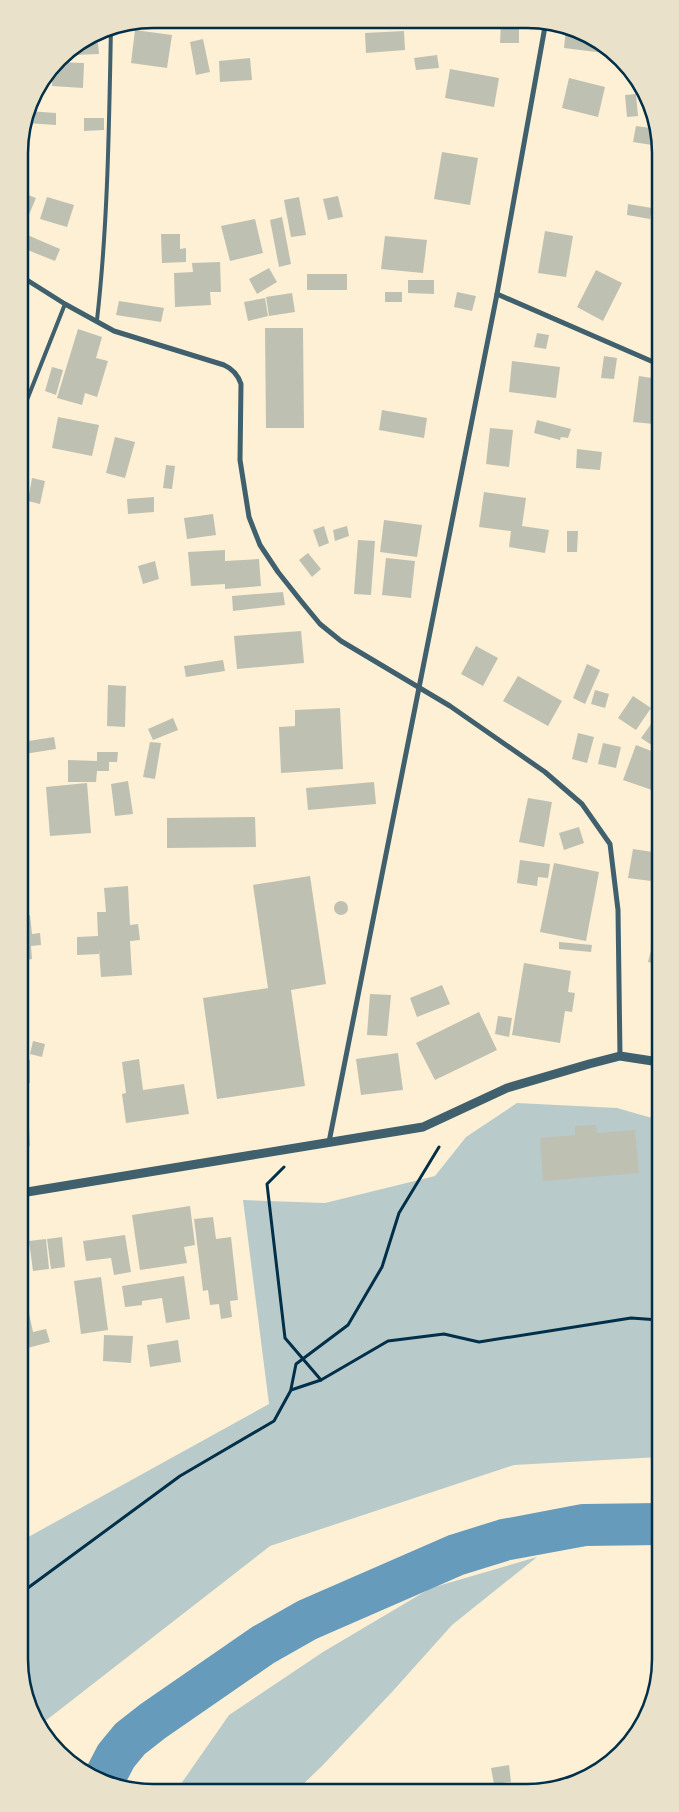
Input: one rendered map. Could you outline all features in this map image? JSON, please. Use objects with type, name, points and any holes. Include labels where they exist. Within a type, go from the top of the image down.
[{"type":"street","points":[[329,1142],[497,294],[545,29]]},
{"type":"street","points":[[28,281],[114,331],[224,365],[237,374],[242,390],[240,460],[249,517],[260,545],[284,580],[320,624],[341,641],[450,706],[545,772],[582,804],[610,844],[618,910],[620,1056]]},
{"type":"street","points":[[497,294],[652,361]]},
{"type":"street","points":[[28,1192],[423,1127],[507,1088],[620,1056],[651,1061]]},
{"type":"lane","points":[[97,320],[104,262],[109,168],[111,34]]},
{"type":"lane","points":[[28,399],[65,304]]},
{"type":"path","points":[[28,1588],[180,1476],[274,1421],[291,1390],[296,1364],[348,1325],[382,1267],[399,1213],[439,1146]]},
{"type":"path","points":[[304,1147],[267,1184],[285,1338],[321,1380]]},
{"type":"path","points":[[291,1390],[321,1380],[388,1342],[444,1334],[479,1342],[631,1318],[651,1319]]},
{"type":"shaded area","points":[[517,1103],[617,1108],[651,1118],[651,1457],[514,1465],[270,1546],[44,1722],[34,1700],[29,1676],[28,1537],[269,1404],[243,1200],[325,1203],[435,1176],[466,1137]]},
{"type":"shaded area","points":[[537,1557],[452,1625],[392,1692],[303,1784],[181,1784],[229,1715],[323,1652],[431,1588]]},
{"type":"building","points":[[501,28],[519,28],[519,43],[500,43]]},
{"type":"building","points":[[135,30],[172,35],[167,68],[131,63]]},
{"type":"building","points":[[404,31],[405,50],[366,53],[365,33]]},
{"type":"building","points":[[565,34],[589,44],[603,53],[564,48]]},
{"type":"building","points":[[203,39],[210,72],[196,75],[190,42]]},
{"type":"building","points":[[91,43],[98,43],[99,54],[74,55],[76,53]]},
{"type":"building","points":[[437,55],[439,68],[416,70],[414,58]]},
{"type":"building","points":[[250,58],[252,80],[220,82],[219,61]]},
{"type":"building","points":[[66,62],[84,63],[83,88],[52,86],[52,78]]},
{"type":"building","points":[[450,69],[499,78],[494,107],[445,98]]},
{"type":"building","points":[[569,78],[605,87],[598,117],[562,108]]},
{"type":"building","points":[[636,94],[638,116],[627,117],[625,95]]},
{"type":"building","points":[[34,111],[56,113],[56,125],[31,123]]},
{"type":"building","points":[[84,118],[104,118],[104,130],[84,131]]},
{"type":"building","points":[[636,126],[649,128],[651,145],[633,142]]},
{"type":"building","points":[[442,152],[478,158],[470,205],[434,199]]},
{"type":"building","points":[[28,195],[36,198],[28,217]]},
{"type":"building","points":[[338,196],[343,217],[328,220],[323,199]]},
{"type":"building","points":[[47,197],[74,205],[67,227],[40,219]]},
{"type":"building","points":[[299,197],[306,235],[291,237],[284,200]]},
{"type":"building","points":[[628,204],[652,208],[650,219],[627,215]]},
{"type":"building","points":[[282,217],[291,264],[279,267],[270,220]]},
{"type":"building","points":[[255,219],[263,253],[230,261],[221,226]]},
{"type":"building","points":[[545,231],[573,236],[566,277],[538,273]]},
{"type":"building","points":[[161,234],[180,234],[180,249],[186,248],[186,262],[162,263]]},
{"type":"building","points":[[28,235],[60,249],[55,261],[28,250]]},
{"type":"building","points":[[385,236],[427,240],[423,273],[381,269]]},
{"type":"building","points":[[220,262],[221,292],[210,292],[211,305],[175,307],[174,273],[193,272],[192,263]]},
{"type":"building","points":[[269,268],[277,282],[257,294],[249,279]]},
{"type":"building","points":[[596,270],[622,283],[603,321],[577,307]]},
{"type":"building","points":[[307,274],[347,274],[347,290],[307,290]]},
{"type":"building","points":[[408,280],[434,280],[434,294],[408,293]]},
{"type":"building","points":[[385,292],[402,292],[402,302],[385,302]]},
{"type":"building","points":[[457,292],[476,296],[472,311],[454,307]]},
{"type":"building","points":[[292,293],[295,312],[269,316],[266,297]]},
{"type":"building","points":[[265,298],[268,316],[248,321],[244,302]]},
{"type":"building","points":[[119,301],[164,308],[161,322],[116,315]]},
{"type":"building","points":[[265,328],[303,328],[304,428],[266,428]]},
{"type":"building","points":[[78,329],[102,337],[96,358],[108,361],[97,397],[85,393],[82,405],[57,398]]},
{"type":"building","points":[[537,333],[549,335],[546,349],[534,347]]},
{"type":"building","points":[[604,356],[617,358],[614,379],[601,378]]},
{"type":"building","points":[[512,361],[560,367],[556,398],[509,392]]},
{"type":"building","points":[[52,367],[63,370],[56,395],[45,391]]},
{"type":"building","points":[[639,376],[652,378],[652,424],[633,422]]},
{"type":"building","points":[[382,410],[427,418],[424,438],[379,430]]},
{"type":"building","points":[[58,417],[99,425],[92,456],[52,448]]},
{"type":"building","points":[[537,420],[571,429],[568,438],[561,437],[560,440],[534,433]]},
{"type":"building","points":[[490,428],[513,430],[509,467],[486,464]]},
{"type":"building","points":[[115,437],[135,442],[125,478],[106,473]]},
{"type":"building","points":[[577,449],[602,452],[600,470],[576,468]]},
{"type":"building","points":[[166,465],[175,466],[172,489],[163,488]]},
{"type":"building","points":[[32,478],[45,481],[40,504],[28,501]]},
{"type":"building","points":[[484,492],[526,498],[522,526],[549,530],[545,553],[509,547],[511,531],[479,527]]},
{"type":"building","points":[[154,497],[154,512],[128,514],[127,499]]},
{"type":"building","points":[[213,514],[216,535],[187,539],[184,518]]},
{"type":"building","points":[[384,520],[422,525],[417,557],[380,552]]},
{"type":"building","points":[[324,526],[329,543],[319,547],[313,530]]},
{"type":"building","points":[[347,526],[349,536],[335,541],[333,530]]},
{"type":"building","points":[[567,531],[578,531],[577,552],[567,552]]},
{"type":"building","points":[[358,540],[375,541],[371,595],[354,594]]},
{"type":"building","points":[[225,550],[225,561],[259,559],[261,586],[225,589],[225,584],[191,586],[188,552]]},
{"type":"building","points":[[308,553],[321,569],[312,577],[299,560]]},
{"type":"building","points":[[386,558],[415,561],[411,598],[382,595]]},
{"type":"building","points":[[155,561],[159,579],[143,584],[138,566]]},
{"type":"building","points":[[283,592],[285,605],[233,611],[232,596]]},
{"type":"building","points":[[301,631],[304,663],[237,669],[234,636]]},
{"type":"building","points":[[476,646],[498,658],[483,686],[461,674]]},
{"type":"building","points":[[223,660],[225,671],[186,677],[184,666]]},
{"type":"building","points":[[587,664],[600,670],[585,704],[573,698]]},
{"type":"building","points":[[518,676],[562,701],[548,726],[503,701]]},
{"type":"building","points":[[108,685],[126,686],[125,727],[107,726]]},
{"type":"building","points":[[595,690],[609,694],[605,708],[591,704]]},
{"type":"building","points":[[633,696],[651,708],[636,730],[618,718]]},
{"type":"building","points":[[340,708],[343,769],[281,773],[279,727],[295,726],[295,710]]},
{"type":"building","points":[[173,718],[178,730],[153,740],[148,729]]},
{"type":"building","points":[[652,723],[652,745],[641,738]]},
{"type":"building","points":[[578,733],[594,737],[587,763],[572,759]]},
{"type":"building","points":[[54,737],[56,749],[28,753],[28,741]]},
{"type":"building","points":[[150,742],[161,743],[155,779],[143,777]]},
{"type":"building","points":[[603,743],[621,747],[616,768],[598,764]]},
{"type":"building","points":[[636,745],[652,751],[652,790],[623,780]]},
{"type":"building","points":[[97,752],[118,752],[117,762],[109,762],[109,771],[97,771],[96,782],[68,782],[68,760],[97,761]]},
{"type":"building","points":[[128,781],[133,814],[115,816],[111,784]]},
{"type":"building","points":[[374,782],[376,804],[308,810],[306,788]]},
{"type":"building","points":[[87,783],[91,833],[50,836],[46,787]]},
{"type":"building","points":[[528,798],[552,802],[544,847],[519,842]]},
{"type":"building","points":[[255,817],[256,847],[167,848],[167,818]]},
{"type":"building","points":[[579,827],[584,843],[564,850],[559,833]]},
{"type":"building","points":[[633,849],[652,852],[652,881],[628,878]]},
{"type":"building","points":[[520,860],[550,864],[548,878],[538,877],[537,886],[517,883]]},
{"type":"building","points":[[554,863],[599,872],[586,941],[540,932]]},
{"type":"building","points":[[310,876],[326,984],[291,990],[305,1086],[217,1099],[203,998],[268,988],[253,885]]},
{"type":"building","points":[[128,886],[130,925],[138,924],[140,940],[130,941],[132,975],[101,977],[99,949],[99,954],[77,955],[77,937],[98,936],[97,912],[106,912],[104,888]]},
{"type":"building","points":[[338,901],[344,901],[348,908],[344,915],[338,915],[334,911],[334,905]]},
{"type":"building","points":[[28,915],[30,915],[32,934],[40,933],[41,945],[31,946],[32,959],[28,960]]},
{"type":"building","points":[[559,942],[592,945],[591,952],[559,949]]},
{"type":"building","points":[[651,949],[651,963],[648,962]]},
{"type":"building","points":[[524,963],[571,971],[568,992],[575,993],[572,1012],[565,1011],[560,1043],[512,1035]]},
{"type":"building","points":[[442,985],[450,1004],[417,1017],[410,998]]},
{"type":"building","points":[[370,994],[391,995],[387,1036],[367,1035]]},
{"type":"building","points":[[479,1012],[497,1050],[435,1080],[416,1043]]},
{"type":"building","points":[[498,1016],[512,1018],[509,1037],[495,1034]]},
{"type":"building","points":[[33,1041],[45,1044],[42,1057],[30,1054]]},
{"type":"building","points":[[398,1053],[403,1090],[361,1095],[356,1059]]},
{"type":"building","points":[[139,1059],[143,1090],[184,1084],[189,1114],[126,1123],[122,1094],[126,1093],[122,1062]]},
{"type":"building","points":[[28,1060],[30,1060],[30,1083],[28,1083]]},
{"type":"building","points":[[596,1125],[597,1133],[635,1130],[639,1173],[543,1181],[540,1138],[575,1135],[575,1126]]},
{"type":"building","points":[[28,1127],[29,1127],[30,1146],[28,1146]]},
{"type":"building","points":[[190,1206],[195,1245],[184,1247],[187,1263],[140,1270],[132,1215]]},
{"type":"building","points":[[213,1217],[216,1239],[231,1237],[238,1300],[230,1301],[232,1317],[221,1319],[219,1304],[210,1305],[208,1290],[203,1291],[194,1219]]},
{"type":"building","points":[[125,1235],[131,1272],[114,1275],[111,1258],[86,1261],[83,1241]]},
{"type":"building","points":[[62,1237],[65,1267],[51,1269],[47,1239]]},
{"type":"building","points":[[46,1239],[49,1269],[33,1271],[29,1241]]},
{"type":"building","points":[[184,1276],[190,1319],[166,1323],[162,1298],[142,1301],[142,1305],[125,1307],[122,1286]]},
{"type":"building","points":[[101,1277],[108,1330],[81,1334],[74,1281]]},
{"type":"building","points":[[28,1309],[33,1332],[46,1329],[50,1342],[28,1348]]},
{"type":"building","points":[[104,1335],[133,1336],[131,1363],[103,1361]]},
{"type":"building","points":[[178,1340],[181,1362],[150,1367],[147,1345]]},
{"type":"building","points":[[509,1765],[511,1782],[494,1784],[491,1768]]},
{"type":"waterway","points":[[106,1776],[116,1756],[130,1739],[153,1721],[263,1645],[307,1620],[456,1555],[504,1540],[584,1525],[651,1524]]}]
